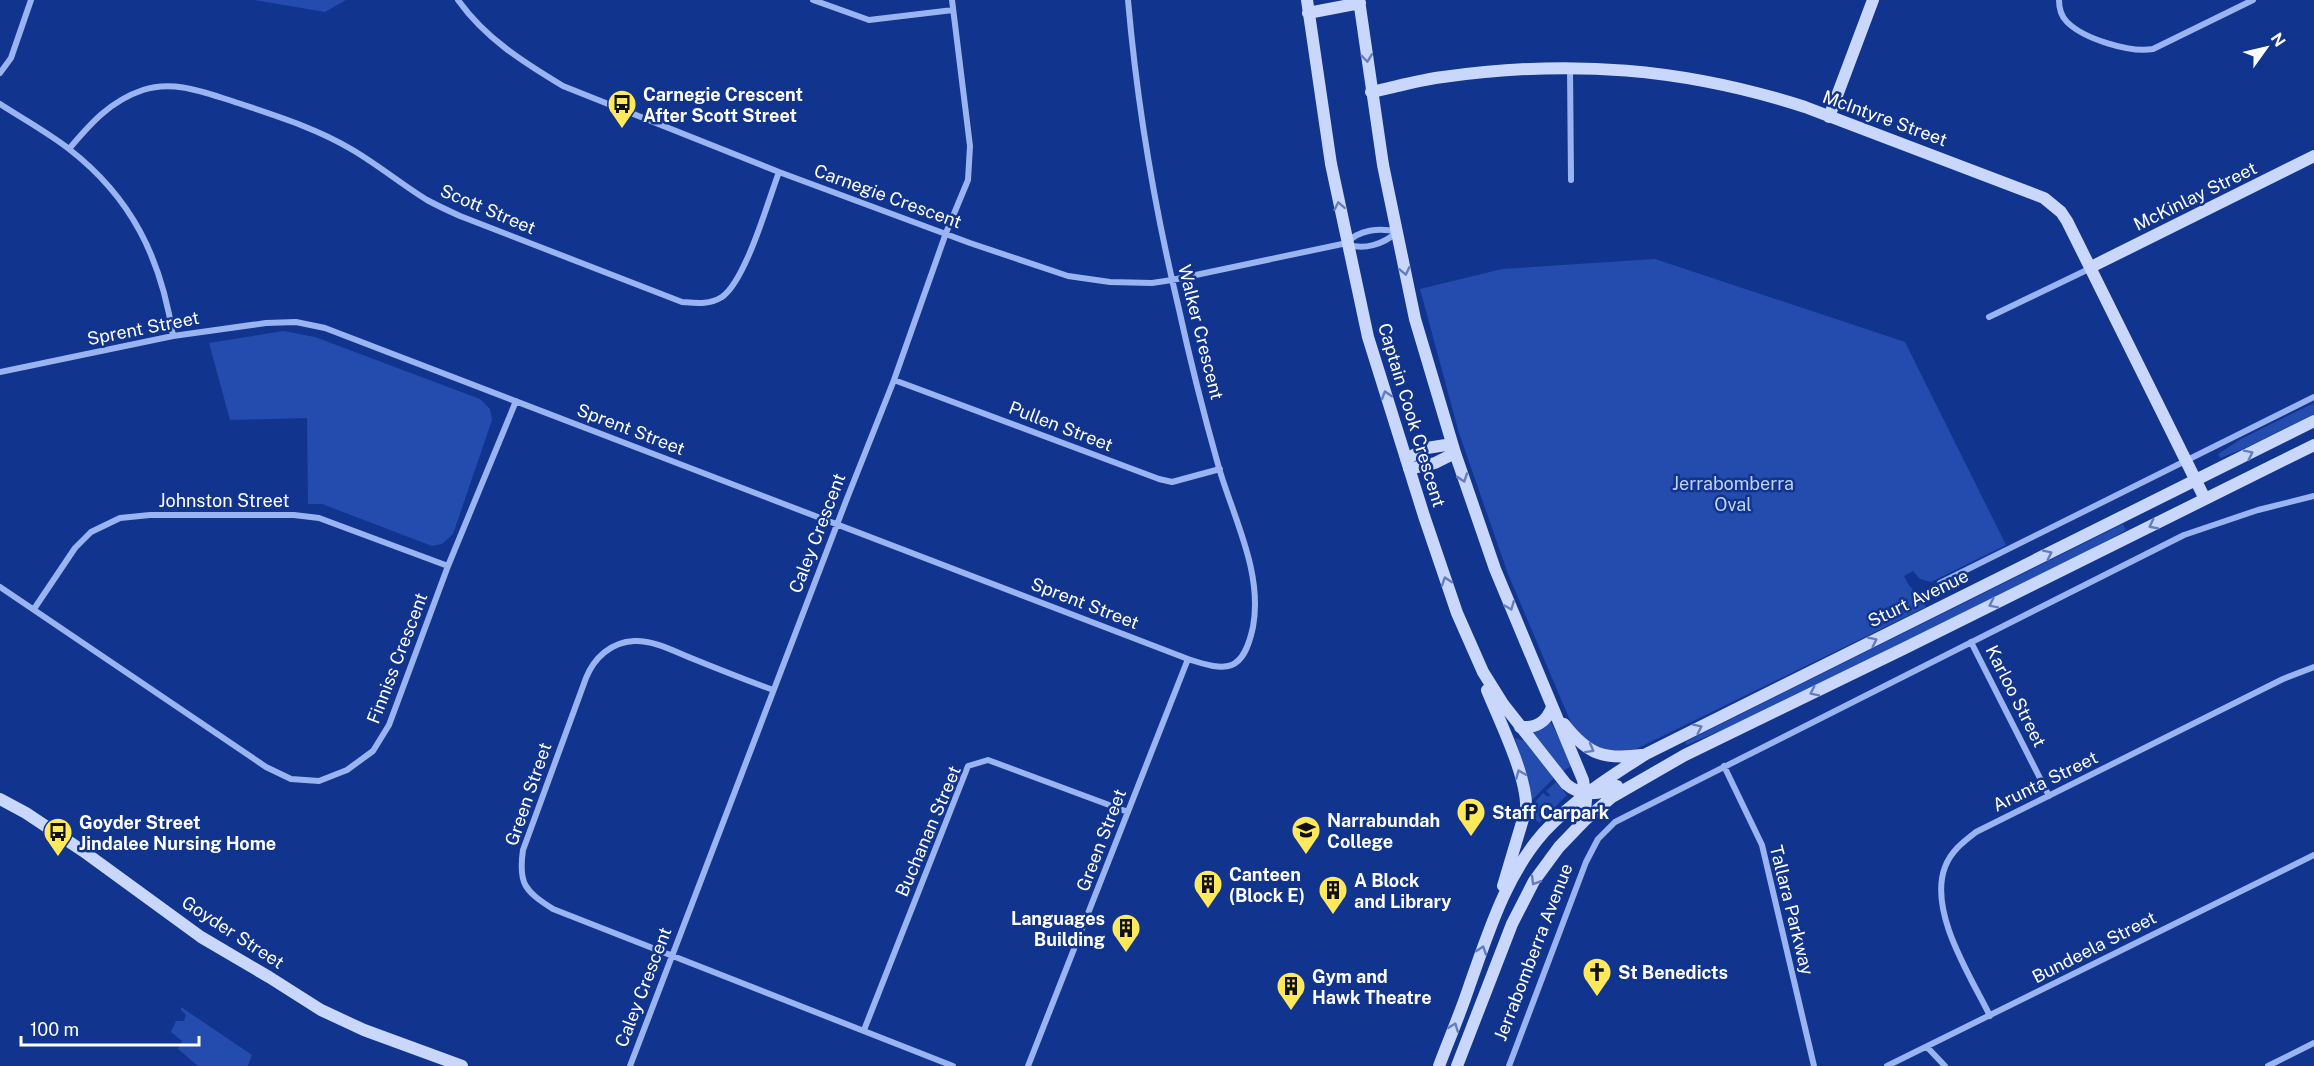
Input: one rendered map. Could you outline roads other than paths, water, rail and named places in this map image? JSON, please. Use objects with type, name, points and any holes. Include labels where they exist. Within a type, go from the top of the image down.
[{"type":"main road","points":[[1829,117],[1873,0]]},
{"type":"main road","points":[[1307,6],[1360,2]]},
{"type":"main road","name":"Captain Cook Crescent","points":[[1360,2],[1371,92],[1396,232],[1415,319],[1453,448],[1495,569],[1583,780],[1586,793],[1584,820]]},
{"type":"main road","name":"Captain Cook Crescent","points":[[1307,6],[1331,164],[1368,337],[1466,636],[1487,681],[1520,727],[1562,780],[1572,789],[1586,793]]},
{"type":"main road","name":"McIntyre Street","points":[[1371,92],[1442,77],[1570,67],[1643,70],[1713,82],[1768,96],[2044,198],[2061,212],[2091,267],[2205,499]]},
{"type":"main road","name":"McKinlay Street","points":[[2091,267],[2314,156]]},
{"type":"main road","name":"Sturt Avenue","points":[[1496,911],[1529,852],[1551,826],[1586,793],[1646,754],[2314,422]]},
{"type":"main road","points":[[1584,820],[1635,782],[1721,737],[2314,445]]},
{"type":"main road","points":[[1408,464],[1427,448],[1453,448]]},
{"type":"main road","points":[[1439,1066],[1496,911],[1526,809],[1527,798],[1522,779],[1466,636]]},
{"type":"main road","points":[[1520,727],[1540,724],[1547,718],[1552,707],[1577,740],[1593,752],[1615,757],[1646,754]]},
{"type":"main road","points":[[1586,793],[1608,791],[1665,759],[1721,737]]},
{"type":"main road","name":"Goyder Street","points":[[0,800],[26,813],[84,851],[201,937],[269,976],[321,1010],[364,1030],[462,1066]]},
{"type":"main road","name":"Jerrabomberra Avenue","points":[[1457,1066],[1522,903],[1544,866],[1584,820]]},
{"type":"main road","points":[[1446,1046],[1456,1047],[1467,1039]]},
{"type":"street","points":[[0,74],[11,58],[31,0]]},
{"type":"street","name":"Carnegie Crescent","points":[[458,0],[470,18],[494,40],[530,67],[563,86],[779,172],[1068,276],[1110,282],[1172,280],[1347,243],[1356,248],[1387,241],[1396,232],[1384,228],[1353,235],[1347,243]]},
{"type":"street","points":[[813,0],[869,20],[952,10]]},
{"type":"street","name":"Caley Crescent","points":[[630,1066],[894,380],[946,233],[968,180],[970,146],[952,0]]},
{"type":"street","name":"Walker Crescent","points":[[1128,0],[1137,87],[1159,220],[1220,470],[1249,563],[1254,588],[1255,606],[1251,633],[1244,654],[1236,663]]},
{"type":"street","points":[[2059,0],[2062,15],[2077,30],[2121,47],[2142,51],[2153,49],[2253,0]]},
{"type":"street","points":[[1570,67],[1571,180]]},
{"type":"street","name":"Scott Street","points":[[69,149],[91,122],[114,103],[144,90],[175,86],[207,93],[295,122],[328,137],[352,150],[427,200],[460,216],[682,302],[704,304],[722,297],[736,282],[779,172]]},
{"type":"street","points":[[0,104],[69,149],[112,191],[139,228],[157,264],[167,300],[173,336]]},
{"type":"street","points":[[1989,317],[2091,267]]},
{"type":"street","name":"Sprent Street","points":[[0,372],[173,336],[266,323],[296,322],[325,328],[1214,668],[1236,663]]},
{"type":"street","name":"Pullen Street","points":[[894,380],[1160,479],[1172,482],[1220,470]]},
{"type":"street","name":"Sturt Avenue","points":[[1940,583],[2314,397]]},
{"type":"street","name":"Finniss Crescent","points":[[0,587],[266,767],[291,779],[319,781],[347,770],[373,751],[389,725],[448,566],[516,401]]},
{"type":"street","points":[[1724,766],[2184,535],[2258,510],[2314,496]]},
{"type":"street","name":"Johnston Street","points":[[34,609],[75,548],[91,532],[120,518],[150,515],[294,515],[319,518],[448,566]]},
{"type":"street","name":"Green Street","points":[[773,690],[662,647],[636,641],[613,646],[602,654],[592,664],[586,678],[523,850],[521,866],[524,883],[532,896],[553,909],[953,1066]]},
{"type":"street","name":"Karloo Street","points":[[1971,642],[2049,796]]},
{"type":"street","name":"Green Street","points":[[1028,1066],[1188,658]]},
{"type":"street","name":"Arunta Street","points":[[1990,1016],[1961,959],[1947,925],[1941,895],[1945,867],[1958,846],[1976,832],[2283,679],[2314,667]]},
{"type":"street","name":"Buchanan Street","points":[[864,1030],[968,766],[988,760],[1128,812]]},
{"type":"street","name":"Jerrabomberra Avenue","points":[[1509,1066],[1591,852],[1604,833],[1620,819],[1724,766]]},
{"type":"street","name":"Tallara Parkway","points":[[1724,766],[1762,845],[1814,1066]]},
{"type":"street","name":"Bundeela Street","points":[[1887,1066],[2314,855]]},
{"type":"street","points":[[2268,1066],[2314,1043]]},
{"type":"street","points":[[1927,1047],[1945,1066]]},
{"type":"place","name":"Carnegie Crescent After Scott Street","points":[[622,130]]},
{"type":"place","name":"Staff Carpark","points":[[1471,838]]},
{"type":"place","name":"Narrabundah College","points":[[1306,856]]},
{"type":"place","name":"Goyder Street Jindalee Nursing Home","points":[[58,858]]},
{"type":"place","name":"Canteen (Block E)","points":[[1208,910]]},
{"type":"place","name":"A Block and Library","points":[[1333,916]]},
{"type":"place","name":"Languages Building","points":[[1126,954]]},
{"type":"place","name":"St Benedicts","points":[[1597,998]]},
{"type":"place","name":"Gym and Hawk Theatre","points":[[1291,1012]]},
{"type":"park label","name":"Jerrabomberra Oval","points":[[1733,493]]}]
